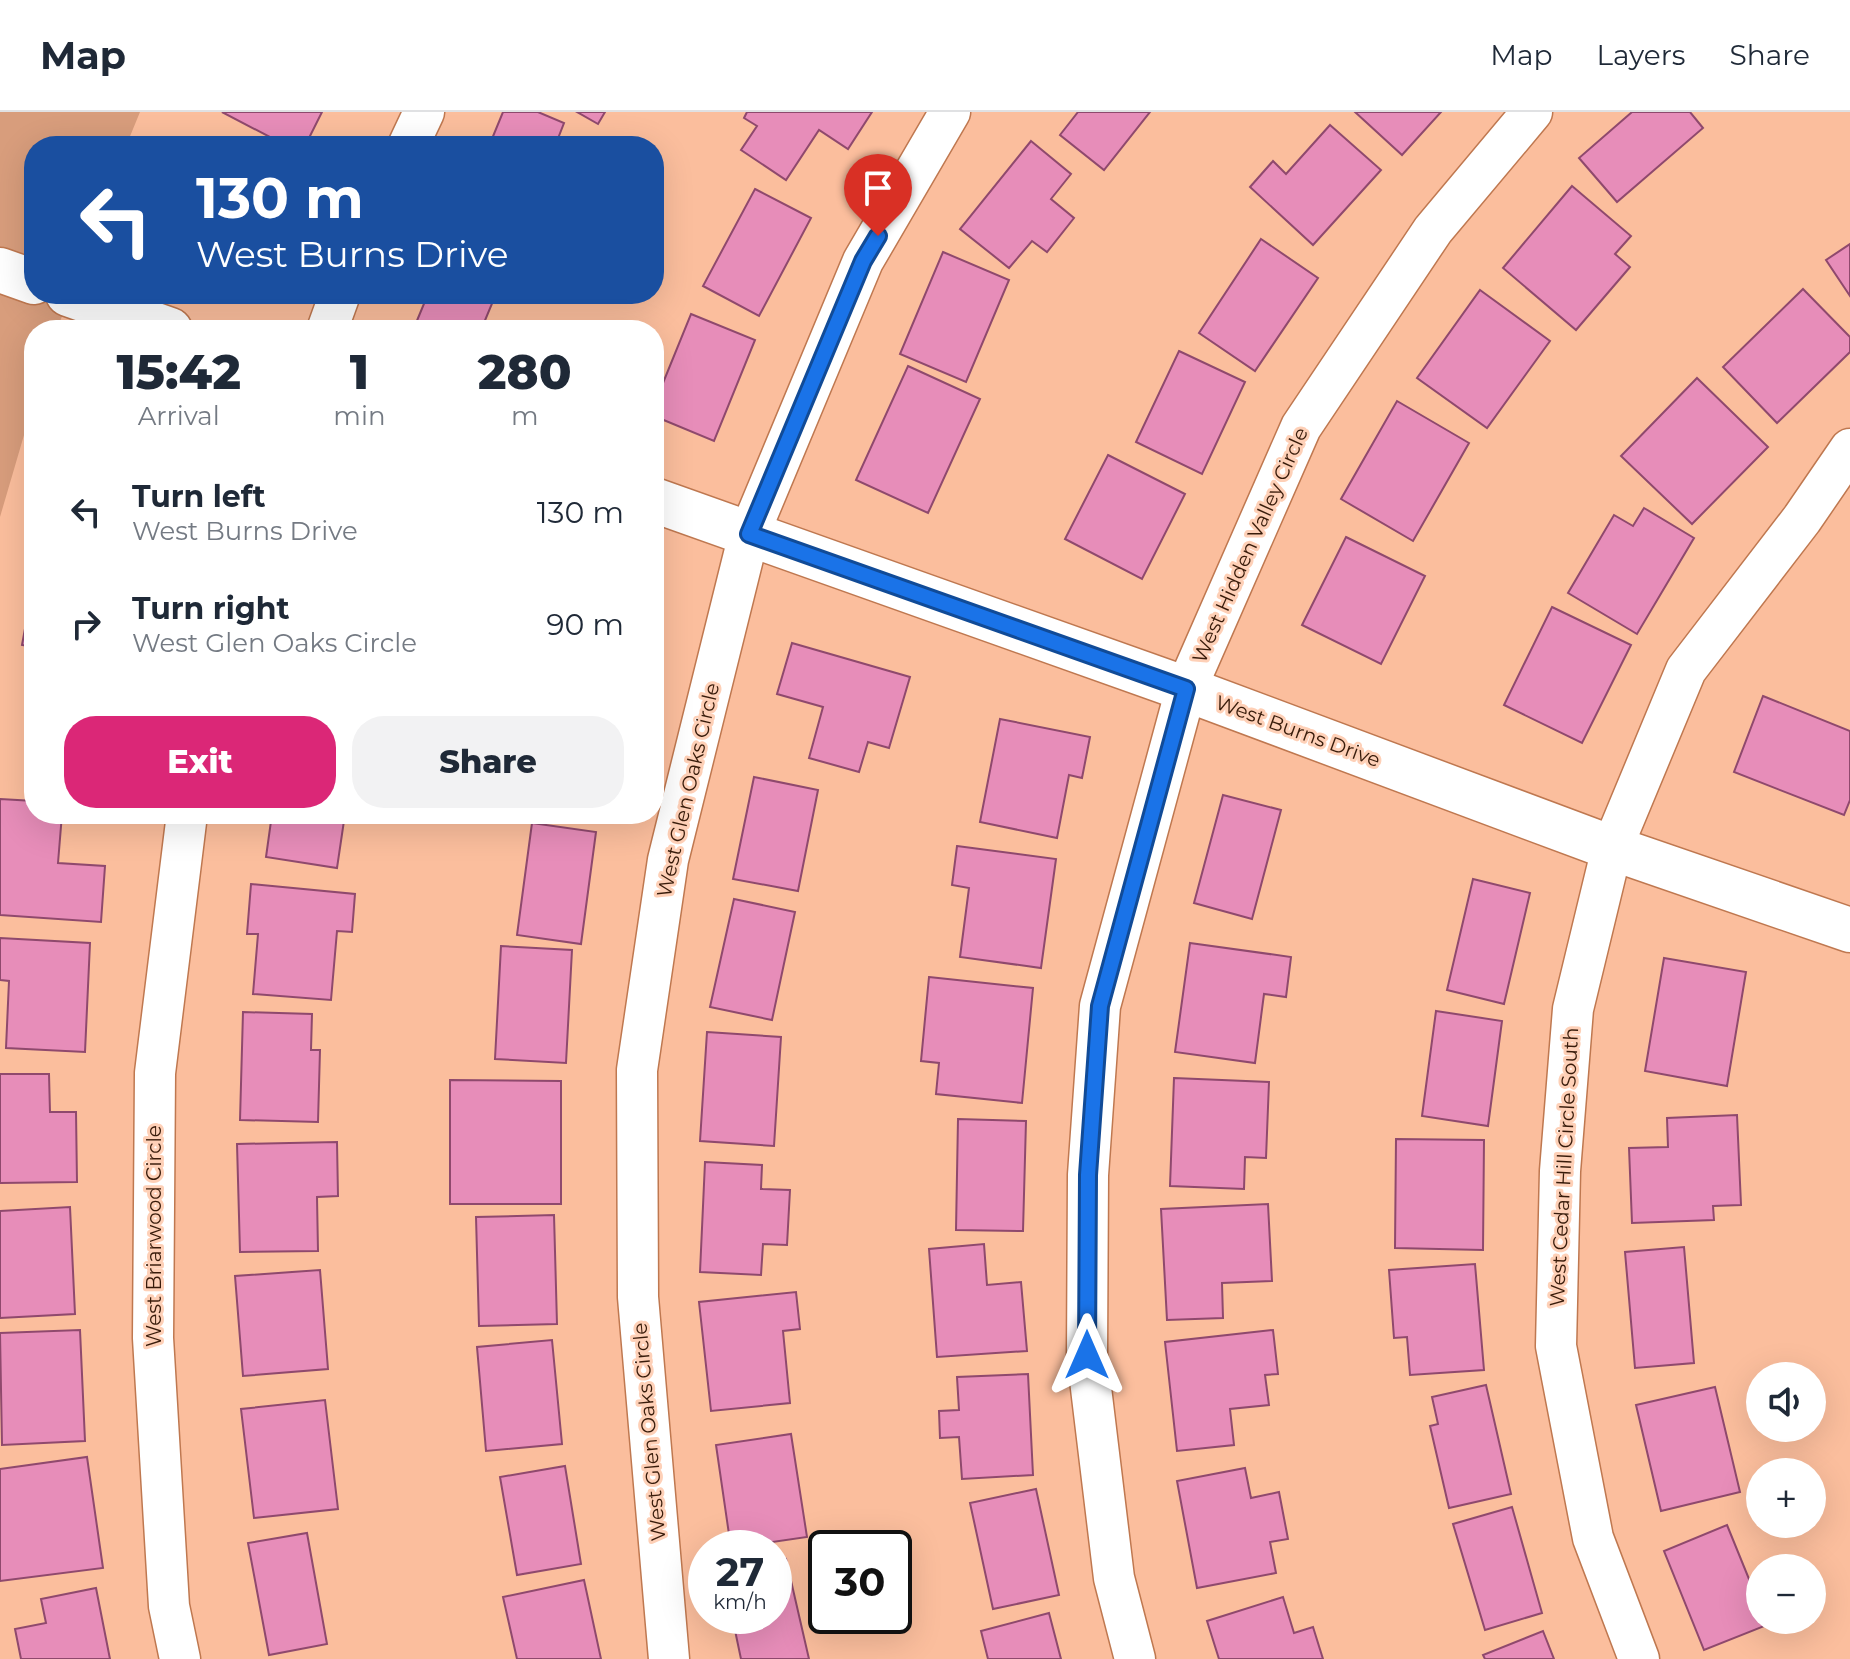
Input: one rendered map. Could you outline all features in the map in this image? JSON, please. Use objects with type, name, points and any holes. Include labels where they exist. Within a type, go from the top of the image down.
[{"type":"street","points":[[413,136],[424,112]]},
{"type":"street","name":"West Glen Oaks Circle","points":[[669,1659],[638,1297],[637,1070],[668,860],[749,534],[863,261],[950,112]]},
{"type":"street","name":"West Hidden Valley Circle","points":[[1135,1659],[1114,1578],[1087,1355],[1088,1175],[1100,1006],[1186,689],[1301,427],[1433,230],[1532,112]]},
{"type":"street","points":[[0,270],[24,278]]},
{"type":"street","points":[[96,304],[142,320]]},
{"type":"street","name":"West Cedar Hill Circle South","points":[[1639,1659],[1593,1538],[1556,1346],[1560,1171],[1573,1009],[1612,848],[1686,670],[1802,519],[1850,449]]},
{"type":"street","name":"West Burns Drive","points":[[664,504],[1186,689],[1612,848],[1850,930]]},
{"type":"street","name":"West Briarwood Circle","points":[[180,1659],[169,1606],[153,1338],[155,1073],[186,824]]},
{"type":"shaded area","points":[[0,112],[140,112],[130,136],[24,136],[24,304],[66,304],[61,320],[24,320],[24,435],[0,517]]},
{"type":"building","points":[[222,112],[322,112],[310,136],[268,136]]},
{"type":"building","points":[[503,112],[538,112],[564,123],[559,136],[493,136]]},
{"type":"building","points":[[577,112],[605,112],[598,124]]},
{"type":"building","points":[[747,112],[872,112],[848,149],[819,130],[786,180],[741,150],[757,126],[744,118]]},
{"type":"building","points":[[1078,112],[1150,112],[1104,170],[1060,135]]},
{"type":"building","points":[[1355,112],[1441,112],[1402,155]]},
{"type":"building","points":[[1632,112],[1690,112],[1703,128],[1617,202],[1579,158]]},
{"type":"building","points":[[1330,125],[1381,170],[1313,245],[1250,187],[1273,161],[1286,174]]},
{"type":"building","points":[[1031,141],[1071,174],[1051,199],[1074,218],[1047,252],[1032,241],[1009,268],[960,229]]},
{"type":"building","points":[[1572,186],[1631,236],[1615,254],[1630,267],[1576,330],[1503,268]]},
{"type":"building","points":[[755,189],[811,218],[759,316],[703,286]]},
{"type":"building","points":[[1261,239],[1318,278],[1255,371],[1199,333]]},
{"type":"building","points":[[1850,244],[1850,296],[1826,260]]},
{"type":"building","points":[[943,252],[1009,280],[966,382],[900,354]]},
{"type":"building","points":[[1803,289],[1850,337],[1850,352],[1777,423],[1723,367]]},
{"type":"building","points":[[1480,290],[1550,341],[1487,428],[1417,378]]},
{"type":"building","points":[[424,304],[492,304],[485,320],[417,320]]},
{"type":"building","points":[[691,314],[755,340],[714,441],[664,420],[664,380]]},
{"type":"building","points":[[1179,351],[1245,382],[1202,474],[1136,442]]},
{"type":"building","points":[[908,366],[980,399],[928,513],[856,480]]},
{"type":"building","points":[[1697,378],[1768,447],[1692,524],[1621,456]]},
{"type":"building","points":[[1397,401],[1469,443],[1413,541],[1341,499]]},
{"type":"building","points":[[1108,455],[1185,494],[1142,579],[1065,539]]},
{"type":"building","points":[[1644,508],[1694,538],[1637,634],[1568,593],[1614,515],[1633,526]]},
{"type":"building","points":[[1346,537],[1425,576],[1381,664],[1302,625]]},
{"type":"building","points":[[1552,607],[1631,645],[1582,743],[1504,705]]},
{"type":"building","points":[[792,643],[910,677],[889,748],[868,742],[859,772],[809,758],[823,707],[777,694]]},
{"type":"building","points":[[1763,696],[1850,731],[1850,800],[1844,815],[1734,772]]},
{"type":"building","points":[[1000,719],[1090,737],[1082,778],[1069,775],[1057,838],[980,822]]},
{"type":"building","points":[[754,777],[818,790],[798,891],[733,879]]},
{"type":"building","points":[[1223,795],[1281,810],[1252,919],[1194,903]]},
{"type":"building","points":[[0,799],[24,800],[24,824],[61,824],[58,863],[105,866],[101,922],[0,915]]},
{"type":"building","points":[[271,824],[344,824],[337,868],[266,857]]},
{"type":"building","points":[[532,824],[596,832],[581,944],[517,935]]},
{"type":"building","points":[[957,846],[1056,859],[1041,968],[960,957],[969,888],[952,885]]},
{"type":"building","points":[[1473,879],[1530,893],[1504,1004],[1447,990]]},
{"type":"building","points":[[251,884],[355,894],[352,932],[337,931],[331,1000],[253,994],[258,934],[247,934]]},
{"type":"building","points":[[734,899],[795,912],[772,1020],[710,1007]]},
{"type":"building","points":[[0,938],[90,943],[85,1052],[6,1048],[9,981],[0,980]]},
{"type":"building","points":[[1190,943],[1291,957],[1286,997],[1264,994],[1255,1063],[1175,1052]]},
{"type":"building","points":[[501,946],[572,950],[566,1063],[495,1059]]},
{"type":"building","points":[[1664,958],[1746,972],[1727,1086],[1645,1071]]},
{"type":"building","points":[[929,977],[1033,988],[1022,1103],[936,1094],[939,1063],[921,1061]]},
{"type":"building","points":[[1436,1011],[1502,1021],[1488,1126],[1422,1116]]},
{"type":"building","points":[[243,1012],[312,1014],[311,1050],[320,1050],[318,1122],[240,1120]]},
{"type":"building","points":[[707,1032],[781,1037],[774,1146],[700,1141]]},
{"type":"building","points":[[0,1074],[49,1074],[50,1112],[76,1112],[77,1182],[0,1183]]},
{"type":"building","points":[[1174,1078],[1269,1082],[1266,1158],[1245,1157],[1244,1189],[1170,1186]]},
{"type":"building","points":[[450,1080],[561,1081],[561,1204],[450,1204]]},
{"type":"building","points":[[1737,1115],[1741,1205],[1713,1206],[1714,1220],[1632,1223],[1629,1148],[1668,1147],[1667,1118]]},
{"type":"building","points":[[958,1119],[1026,1121],[1023,1231],[956,1230]]},
{"type":"building","points":[[1396,1139],[1484,1140],[1483,1250],[1395,1248]]},
{"type":"building","points":[[337,1142],[338,1196],[317,1197],[318,1251],[240,1252],[237,1144]]},
{"type":"building","points":[[705,1162],[762,1165],[761,1189],[790,1190],[787,1245],[763,1244],[761,1275],[700,1272]]},
{"type":"building","points":[[1268,1204],[1272,1281],[1222,1283],[1223,1318],[1167,1320],[1161,1209]]},
{"type":"building","points":[[70,1207],[75,1314],[0,1318],[0,1211]]},
{"type":"building","points":[[554,1215],[557,1324],[479,1326],[476,1217]]},
{"type":"building","points":[[984,1244],[987,1285],[1021,1282],[1027,1351],[937,1357],[929,1249]]},
{"type":"building","points":[[1684,1247],[1694,1363],[1635,1368],[1625,1252]]},
{"type":"building","points":[[1475,1264],[1484,1370],[1410,1375],[1407,1337],[1394,1338],[1389,1270]]},
{"type":"building","points":[[320,1270],[328,1369],[243,1376],[235,1276]]},
{"type":"building","points":[[796,1292],[800,1329],[783,1331],[790,1403],[711,1411],[699,1302]]},
{"type":"building","points":[[80,1330],[85,1441],[2,1445],[0,1333]]},
{"type":"building","points":[[1273,1330],[1278,1374],[1265,1375],[1269,1405],[1230,1409],[1234,1445],[1177,1451],[1165,1342]]},
{"type":"building","points":[[552,1340],[562,1444],[486,1451],[477,1347]]},
{"type":"building","points":[[1028,1374],[1033,1475],[962,1479],[959,1437],[940,1438],[939,1411],[959,1410],[957,1377]]},
{"type":"building","points":[[1486,1385],[1511,1494],[1449,1508],[1430,1426],[1438,1424],[1432,1397]]},
{"type":"building","points":[[1715,1387],[1740,1492],[1661,1511],[1636,1405]]},
{"type":"building","points":[[325,1400],[338,1509],[254,1518],[241,1409]]},
{"type":"building","points":[[791,1434],[807,1537],[792,1539],[792,1530],[728,1530],[716,1445]]},
{"type":"building","points":[[87,1457],[103,1568],[0,1581],[0,1469]]},
{"type":"building","points":[[565,1466],[581,1564],[517,1575],[500,1477]]},
{"type":"building","points":[[1245,1468],[1251,1498],[1279,1492],[1288,1539],[1270,1542],[1276,1573],[1197,1588],[1177,1481]]},
{"type":"building","points":[[1036,1489],[1059,1595],[993,1609],[970,1503]]},
{"type":"building","points":[[1512,1507],[1542,1613],[1485,1630],[1453,1524]]},
{"type":"building","points":[[1727,1525],[1746,1572],[1746,1633],[1704,1650],[1664,1551]]},
{"type":"building","points":[[307,1533],[327,1644],[269,1655],[248,1543]]},
{"type":"building","points":[[584,1580],[601,1659],[517,1659],[503,1597]]},
{"type":"building","points":[[792,1585],[809,1659],[741,1659],[736,1634],[792,1634]]},
{"type":"building","points":[[96,1588],[110,1659],[21,1659],[15,1629],[46,1623],[41,1599]]},
{"type":"building","points":[[1283,1597],[1294,1633],[1313,1627],[1323,1659],[1219,1659],[1207,1621]]},
{"type":"building","points":[[1049,1613],[1061,1659],[988,1659],[981,1631]]},
{"type":"building","points":[[1543,1631],[1554,1659],[1485,1659],[1483,1655]]},
{"type":"route","points":[[878,236],[863,261],[749,534],[1186,689],[1100,1006],[1088,1175],[1087,1355]]}]
